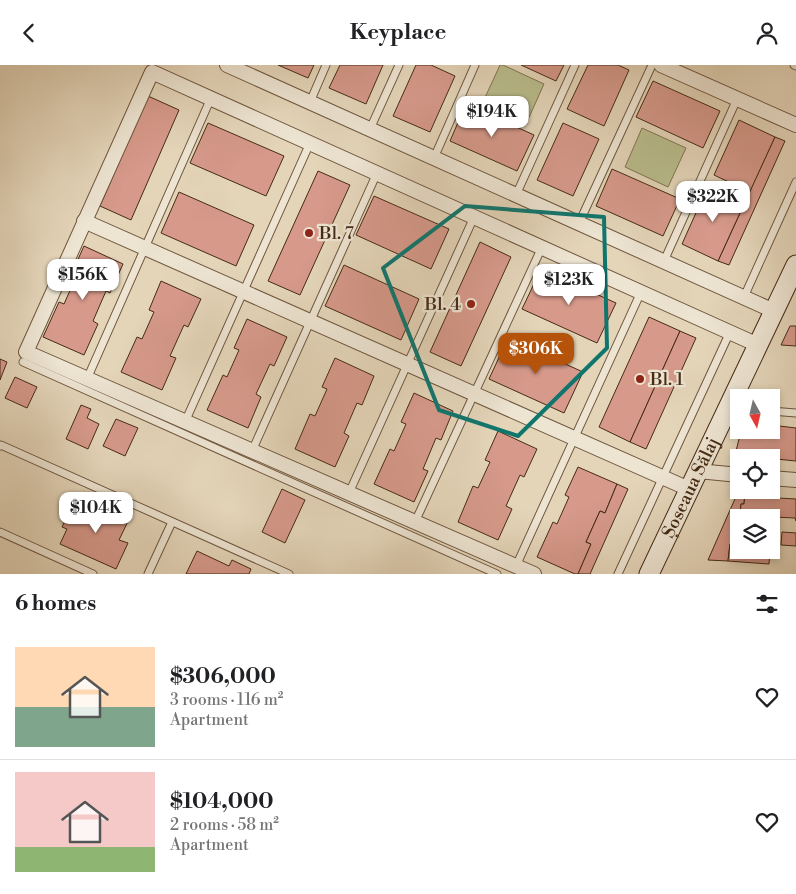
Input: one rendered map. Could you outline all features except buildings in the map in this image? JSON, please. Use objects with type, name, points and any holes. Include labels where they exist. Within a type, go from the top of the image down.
[{"type":"street","points":[[227,65],[774,311]]},
{"type":"street","points":[[662,65],[796,125]]},
{"type":"street","points":[[534,574],[26,352],[152,71],[758,345]]},
{"type":"street","points":[[84,221],[689,489]]},
{"type":"street","name":"Șoseaua Sălaj","points":[[741,389],[758,345],[796,265]]},
{"type":"street","name":"Șoseaua Sălaj","points":[[649,574],[698,471],[730,413]]},
{"type":"street","points":[[698,471],[730,474]]},
{"type":"street","points":[[780,479],[796,480]]},
{"type":"lane","points":[[310,102],[326,65]]},
{"type":"lane","points":[[370,129],[399,65]]},
{"type":"lane","points":[[434,158],[474,65]]},
{"type":"lane","points":[[516,195],[575,65]]},
{"type":"lane","points":[[579,223],[652,65]]},
{"type":"lane","points":[[87,379],[211,98]]},
{"type":"lane","points":[[664,261],[737,99]]},
{"type":"lane","points":[[185,422],[310,143]]},
{"type":"lane","points":[[252,451],[377,173]]},
{"type":"lane","points":[[744,297],[796,182]]},
{"type":"lane","points":[[349,493],[474,217]]},
{"type":"lane","points":[[415,522],[542,247]]},
{"type":"lane","points":[[516,566],[641,292]]},
{"type":"lane","points":[[618,574],[730,332]]},
{"type":"lane","points":[[23,362],[497,574]]},
{"type":"lane","points":[[780,412],[796,413]]},
{"type":"lane","points":[[0,446],[289,574]]},
{"type":"lane","points":[[148,574],[172,522]]},
{"type":"lane","points":[[0,532],[94,574]]},
{"type":"highlighted area","points":[[465,206],[604,217],[607,348],[518,436],[439,410],[383,268]]},
{"type":"green space","points":[[500,65],[544,84],[526,124],[482,104]]},
{"type":"green space","points":[[642,128],[686,148],[668,187],[625,167]]},
{"type":"place","name":"Bl. 7","points":[[309,233]]},
{"type":"place","name":"Bl. 4","points":[[471,304]]},
{"type":"place","name":"Bl. 1","points":[[640,379]]}]
